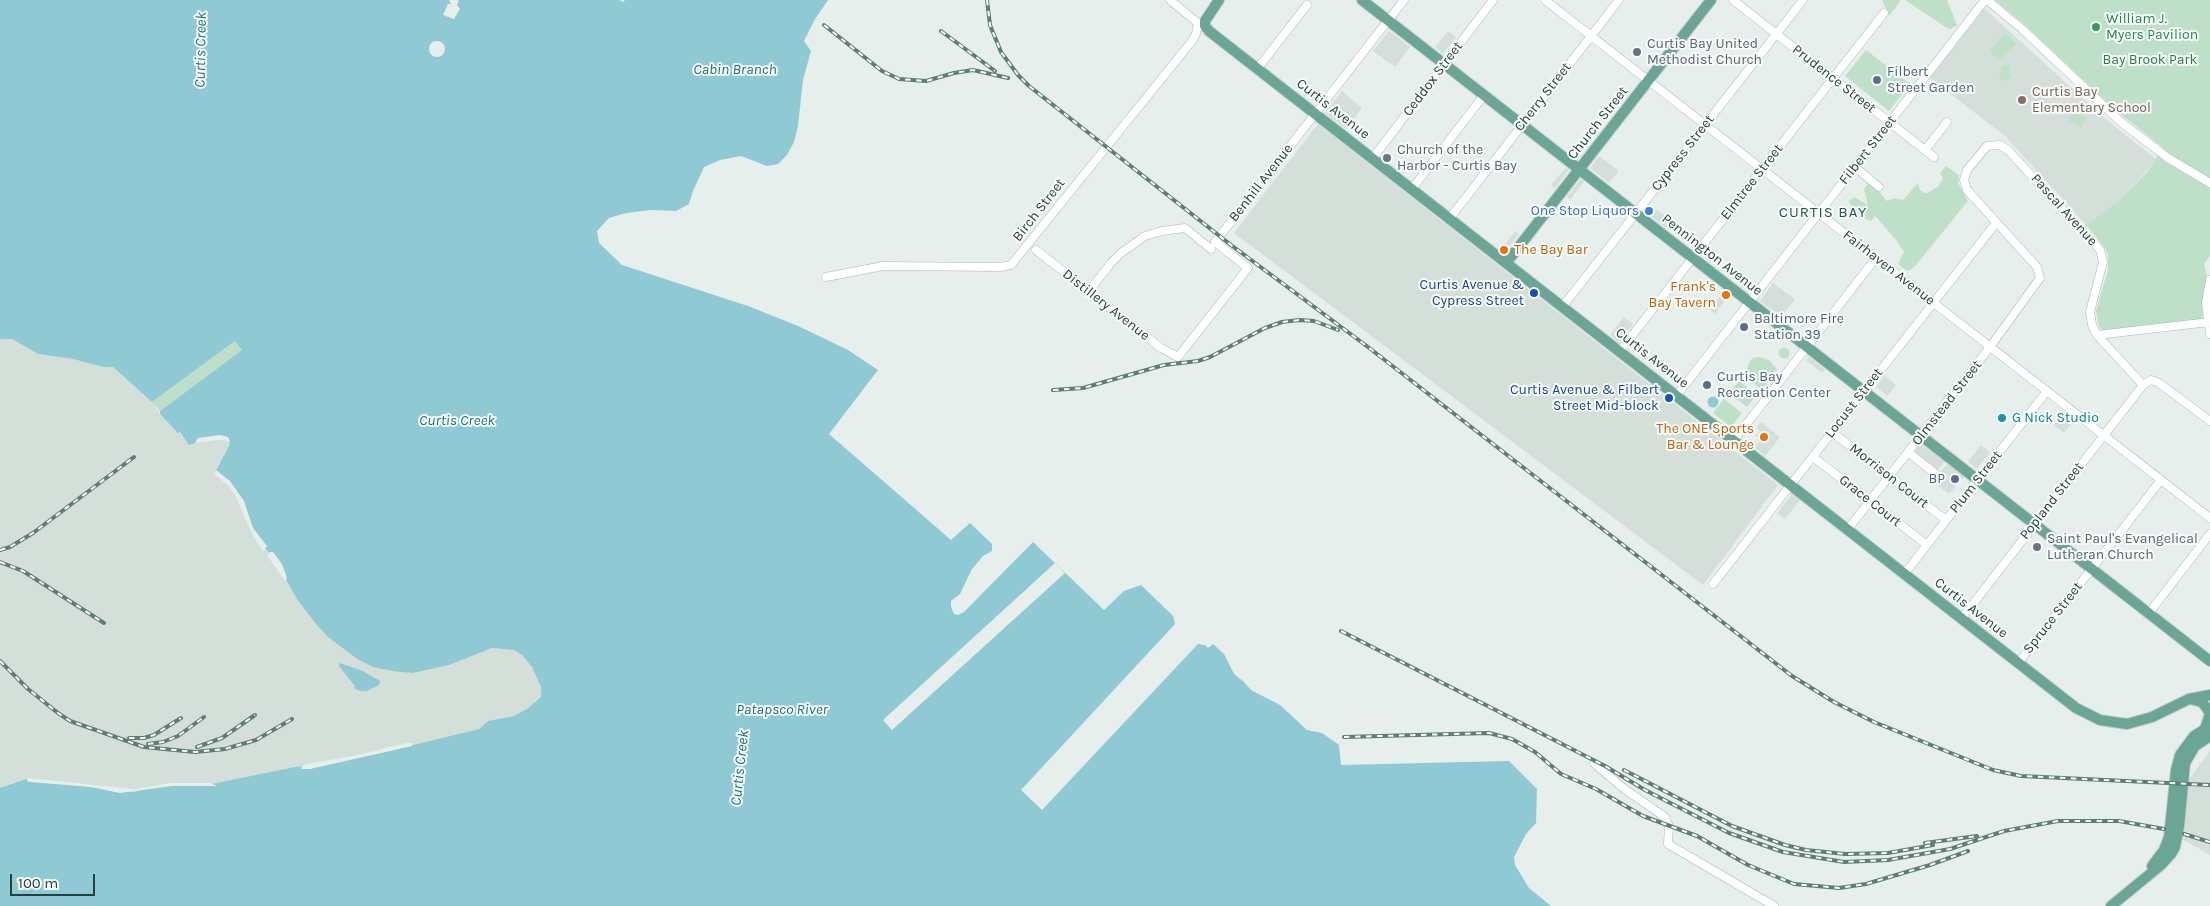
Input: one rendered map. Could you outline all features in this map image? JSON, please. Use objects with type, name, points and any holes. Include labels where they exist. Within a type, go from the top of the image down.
[{"type":"main road","name":"Birch Street","points":[[1201,23],[1219,0]]},
{"type":"main road","name":"Pennington Avenue","points":[[1362,0],[2208,657]]},
{"type":"main road","name":"Church Street","points":[[1507,262],[1711,0]]},
{"type":"main road","name":"Curtis Avenue","points":[[1201,23],[2076,708],[2100,720],[2127,724],[2140,721],[2190,699],[2210,696]]},
{"type":"main road","points":[[2111,906],[2138,882],[2160,856],[2169,837],[2176,770],[2180,755],[2189,741],[2209,733],[2210,714],[2208,710],[2202,702],[2190,699]]},
{"type":"street","name":"Curtis Avenue","points":[[1170,0],[1201,23]]},
{"type":"street","name":"Benhill Avenue","points":[[1178,357],[1248,268],[1215,242],[1404,0]]},
{"type":"street","name":"Ceddox Street","points":[[1373,158],[1493,0]]},
{"type":"street","name":"Fairhaven Avenue","points":[[1545,0],[2210,518]]},
{"type":"street","name":"Cherry Street","points":[[1450,218],[1619,0]]},
{"type":"street","name":"Prudence Street","points":[[1733,0],[1934,157]]},
{"type":"street","name":"Cypress Street","points":[[1563,306],[1802,0]]},
{"type":"street","name":"Filbert Street","points":[[1677,395],[1986,0]]},
{"type":"street","points":[[1986,0],[2022,30],[2128,128],[2168,158],[2210,183]]},
{"type":"street","points":[[1258,68],[1307,5]]},
{"type":"street","name":"Elmtree Street","points":[[1620,351],[1884,13]]},
{"type":"street","name":"Birch Street","points":[[826,277],[883,266],[1000,267],[1011,265],[1192,41],[1201,23]]},
{"type":"street","points":[[1412,189],[1484,95]]},
{"type":"street","points":[[1925,150],[1947,122]]},
{"type":"street","name":"Pascal Avenue","points":[[1996,223],[1967,190],[1964,180],[1970,166],[1988,146],[2000,145],[2008,150],[2100,250],[2103,262],[2090,312],[2092,325],[2097,335],[2143,384]]},
{"type":"street","points":[[1855,168],[1879,186]]},
{"type":"street","name":"Olmstead Street","points":[[1848,529],[1922,436],[2039,282],[2040,275],[2037,267],[1996,223]]},
{"type":"street","name":"Locust Street","points":[[1713,584],[1996,223]]},
{"type":"street","points":[[1089,291],[1116,258],[1145,236],[1162,231],[1185,228],[1210,248]]},
{"type":"street","name":"Distillery Avenue","points":[[1036,250],[1161,348],[1178,357]]},
{"type":"street","points":[[1734,440],[1876,258]]},
{"type":"street","points":[[2210,280],[2206,303],[2210,334]]},
{"type":"street","points":[[2097,335],[2209,322]]},
{"type":"street","points":[[2143,384],[2151,380],[2159,382],[2210,422]]},
{"type":"street","name":"Popland Street","points":[[1962,618],[2143,384]]},
{"type":"street","name":"Plum Street","points":[[1905,573],[2047,391]]},
{"type":"street","name":"Morrison Court","points":[[1832,432],[1946,520]]},
{"type":"street","points":[[1908,452],[1937,474]]},
{"type":"street","name":"Grace Court","points":[[1813,456],[1927,546]]},
{"type":"street","name":"Spruce Street","points":[[2019,662],[2161,480]]},
{"type":"street","points":[[2149,613],[2210,534]]},
{"type":"street","points":[[1594,763],[1622,788],[1666,817],[1669,826],[1668,844],[1774,906]]},
{"type":"shaded area","name":"Curtis Bay Elementary School","points":[[1984,8],[2109,122],[2156,159],[2134,186],[2118,201],[2086,225],[2005,136],[1930,78]]},
{"type":"shaded area","points":[[1389,31],[1410,47],[1395,67],[1373,51]]},
{"type":"shaded area","points":[[1448,31],[1456,37],[1443,54],[1435,47]]},
{"type":"shaded area","points":[[1342,91],[1362,108],[1346,129],[1325,113]]},
{"type":"shaded area","points":[[1318,124],[1778,485],[1703,585],[1234,233]]},
{"type":"shaded area","points":[[1599,156],[1619,171],[1609,183],[1590,168]]},
{"type":"shaded area","points":[[1566,167],[1569,170],[1555,188],[1551,185]]},
{"type":"shaded area","points":[[1581,179],[1584,182],[1570,200],[1567,197]]},
{"type":"shaded area","points":[[1649,208],[1658,210],[1673,221],[1667,229],[1646,212]]},
{"type":"shaded area","points":[[1515,231],[1519,234],[1505,252],[1501,249]]},
{"type":"shaded area","points":[[1773,283],[1795,299],[1781,317],[1760,301]]},
{"type":"shaded area","points":[[1724,291],[1729,295],[1715,314],[1710,309]]},
{"type":"shaded area","points":[[1624,317],[1633,324],[1619,342],[1610,335]]},
{"type":"shaded area","points":[[0,339],[12,339],[38,354],[73,359],[103,367],[113,367],[152,402],[160,414],[186,439],[226,439],[230,444],[216,469],[229,483],[263,547],[276,562],[328,637],[357,659],[373,667],[412,673],[492,648],[514,650],[522,655],[532,667],[541,687],[541,697],[527,709],[514,716],[488,721],[479,729],[384,752],[212,784],[134,792],[26,779],[0,788]]},
{"type":"shaded area","points":[[1809,357],[1825,369],[1822,373],[1806,360]]},
{"type":"shaded area","points":[[1885,376],[1896,385],[1888,396],[1876,387]]},
{"type":"shaded area","points":[[2064,412],[2074,421],[2064,433],[2054,425]]},
{"type":"shaded area","points":[[1761,422],[1780,437],[1765,456],[1755,448],[1761,440],[1756,436],[1760,431],[1756,428]]},
{"type":"shaded area","points":[[1920,444],[1945,461],[1937,471],[1913,453]]},
{"type":"shaded area","points":[[1981,445],[1990,452],[1977,469],[1968,462]]},
{"type":"shaded area","points":[[1948,463],[1964,476],[1949,494],[1933,482]]},
{"type":"shaded area","points":[[1792,494],[1800,500],[1785,519],[1777,513]]},
{"type":"shaded area","points":[[2210,751],[2210,855],[2182,839],[2187,782]]},
{"type":"green space","points":[[1882,0],[1901,0],[1889,16]]},
{"type":"green space","points":[[1905,0],[1947,0],[1957,25],[1951,29],[1947,28]]},
{"type":"green space","name":"Bay Brook Park","points":[[1995,0],[2210,0],[2210,256],[2204,264],[2208,280],[2202,319],[2103,331],[2099,327],[2096,311],[2108,270],[2108,255],[2105,248],[2086,225],[2118,201],[2134,186],[2147,172],[2163,148],[2112,107],[2026,26]]},
{"type":"green space","points":[[2005,33],[2016,43],[2000,61],[1989,51]]},
{"type":"green space","name":"Filbert Street Garden","points":[[1866,50],[1910,84],[1889,111],[1845,76]]},
{"type":"green space","points":[[2008,65],[2011,77],[2004,81],[1999,77],[2002,66]]},
{"type":"green space","points":[[2073,112],[2086,118],[2081,128],[2069,121]]},
{"type":"green space","points":[[1946,166],[1959,175],[1958,183],[1968,201],[1915,266],[1910,270],[1906,270],[1898,264],[1904,252],[1896,240],[1875,216],[1871,221],[1864,218],[1854,210],[1849,201],[1854,197],[1868,205],[1864,189],[1868,183],[1873,184],[1887,201],[1894,198],[1903,200],[1918,183],[1920,190],[1927,193],[1939,186],[1943,178],[1940,173]]},
{"type":"green space","points":[[235,341],[242,350],[160,411],[152,402]]},
{"type":"green space","points":[[1784,347],[1790,353],[1784,359],[1778,353]]},
{"type":"green space","points":[[1759,357],[1769,360],[1777,369],[1762,390],[1751,381],[1746,371],[1750,361],[1753,358]]},
{"type":"green space","points":[[1739,381],[1757,395],[1747,407],[1729,393]]},
{"type":"green space","points":[[1724,399],[1742,413],[1731,427],[1713,413]]},
{"type":"water","points":[[0,0],[619,0],[623,2],[625,0],[828,0],[815,19],[804,41],[811,51],[803,80],[798,126],[794,142],[787,155],[778,164],[767,166],[741,156],[720,160],[704,167],[689,204],[676,211],[651,210],[626,213],[609,218],[597,231],[599,243],[622,265],[748,306],[798,326],[848,350],[878,370],[829,434],[951,540],[970,523],[992,544],[992,551],[983,556],[972,569],[960,594],[951,601],[954,614],[958,615],[964,612],[1033,542],[1104,610],[1124,591],[1141,585],[1173,616],[1175,624],[1021,790],[1042,810],[1198,644],[1205,645],[1208,648],[1213,644],[1224,654],[1234,674],[1251,690],[1280,705],[1307,730],[1322,733],[1339,745],[1341,765],[1509,761],[1537,789],[1536,823],[1526,834],[1514,857],[1515,865],[1529,888],[1551,906],[0,906],[0,788],[26,779],[134,792],[150,787],[212,784],[295,767],[318,765],[384,752],[479,729],[488,721],[514,716],[527,709],[541,697],[541,687],[532,667],[522,655],[514,650],[492,648],[449,665],[412,673],[392,671],[373,667],[357,659],[328,637],[316,624],[297,599],[276,562],[255,535],[230,483],[215,472],[230,444],[226,439],[205,440],[189,445],[180,432],[178,433],[160,414],[160,411],[242,350],[235,341],[152,402],[113,367],[103,367],[73,359],[38,354],[12,339],[0,339]]},
{"type":"water","points":[[1713,396],[1719,402],[1713,408],[1707,402]]},
{"type":"water","points":[[340,663],[363,671],[380,681],[379,685],[367,691],[360,691],[354,688],[355,686],[339,666]]},
{"type":"pier","points":[[449,0],[459,0],[457,5],[460,9],[454,19],[443,15],[448,4],[451,4]]},
{"type":"pier","points":[[437,41],[443,43],[445,49],[443,55],[437,57],[431,55],[429,49],[431,43]]},
{"type":"pier","points":[[220,435],[228,437],[230,441],[228,443],[225,440],[217,440],[195,443],[198,438]]},
{"type":"pier","points":[[216,470],[230,481],[244,501],[253,528],[267,546],[263,551],[253,536],[236,497],[228,485],[214,474]]},
{"type":"pier","points":[[273,552],[282,564],[287,578],[285,581],[267,555]]},
{"type":"pier","points":[[1055,563],[1065,573],[892,730],[883,720]]},
{"type":"pier","points":[[412,743],[412,746],[310,769],[301,769],[303,765],[307,764]]},
{"type":"pier","points":[[27,778],[135,789],[171,783],[211,783],[217,786],[172,786],[120,793],[91,787],[30,782],[27,781]]},
{"type":"railway","points":[[987,0],[990,25],[1001,52],[1029,86],[1231,245],[1368,347],[1792,676],[1834,702],[1874,722],[1993,770],[2021,776],[2210,785]]},
{"type":"railway","points":[[824,25],[882,71],[899,79],[926,81],[973,70],[1008,78]]},
{"type":"railway","points":[[941,31],[995,71]]},
{"type":"railway","points":[[1053,390],[1083,388],[1164,365],[1198,361],[1210,357],[1265,328],[1282,322],[1314,321],[1338,330]]},
{"type":"railway","points":[[0,550],[10,547],[33,533],[134,457]]},
{"type":"railway","points":[[0,562],[23,571],[104,623]]},
{"type":"railway","points":[[1341,631],[1605,766],[1645,790],[1729,833],[1783,852],[1844,862],[1888,860],[1950,849],[2004,831],[2058,821],[2119,821],[2164,829]]},
{"type":"railway","points":[[0,661],[28,689],[70,721],[144,747],[195,752],[225,749],[256,740],[292,719]]},
{"type":"railway","points":[[197,747],[222,738],[255,715]]},
{"type":"railway","points":[[148,744],[163,742],[178,736],[204,717]]},
{"type":"railway","points":[[129,738],[144,738],[154,735],[181,718]]},
{"type":"railway","points":[[1344,737],[1489,733],[1512,739],[1535,752],[1561,774],[1596,789],[1643,816],[1697,836],[1748,865],[1794,884],[1839,888],[1866,884],[1930,865],[1968,851]]},
{"type":"railway","points":[[1624,770],[1732,826],[1785,845],[1806,850],[1845,854],[1888,853],[1933,845]]},
{"type":"railway","points":[[2184,834],[2210,842]]},
{"type":"railway","points":[[1925,843],[1977,836]]},
{"type":"place","name":"William J. Myers Pavilion","points":[[2096,27]]},
{"type":"place","name":"Curtis Bay United Methodist Church","points":[[1637,52]]},
{"type":"place","name":"Filbert Street Garden","points":[[1877,80]]},
{"type":"place","name":"Curtis Bay Elementary School","points":[[2022,100]]},
{"type":"place","name":"Church of the Harbor - Curtis Bay","points":[[1387,158]]},
{"type":"place","name":"One Stop Liquors","points":[[1649,211]]},
{"type":"place","name":"The Bay Bar","points":[[1504,250]]},
{"type":"place","name":"Curtis Avenue & Cypress Street","points":[[1534,293]]},
{"type":"place","name":"Frank's Bay Tavern","points":[[1726,295]]},
{"type":"place","name":"Baltimore Fire Station 39","points":[[1744,327]]},
{"type":"place","name":"Curtis Bay Recreation Center","points":[[1707,385]]},
{"type":"place","name":"Curtis Avenue & Filbert Street Mid-block","points":[[1669,398]]},
{"type":"place","name":"G Nick Studio","points":[[2002,418]]},
{"type":"place","name":"The ONE Sports Bar & Lounge","points":[[1764,437]]},
{"type":"place","name":"BP","points":[[1955,479]]},
{"type":"place","name":"Saint Paul's Evangelical Lutheran Church","points":[[2037,547]]},
{"type":"district","name":"CURTIS BAY","points":[[1823,213]]},
{"type":"water label","name":"Curtis Creek","points":[[201,50]]},
{"type":"water label","name":"Cabin Branch","points":[[735,70]]},
{"type":"water label","name":"Curtis Creek","points":[[457,421]]},
{"type":"water label","name":"Patapsco River","points":[[782,710]]},
{"type":"water label","name":"Curtis Creek","points":[[740,768]]}]
